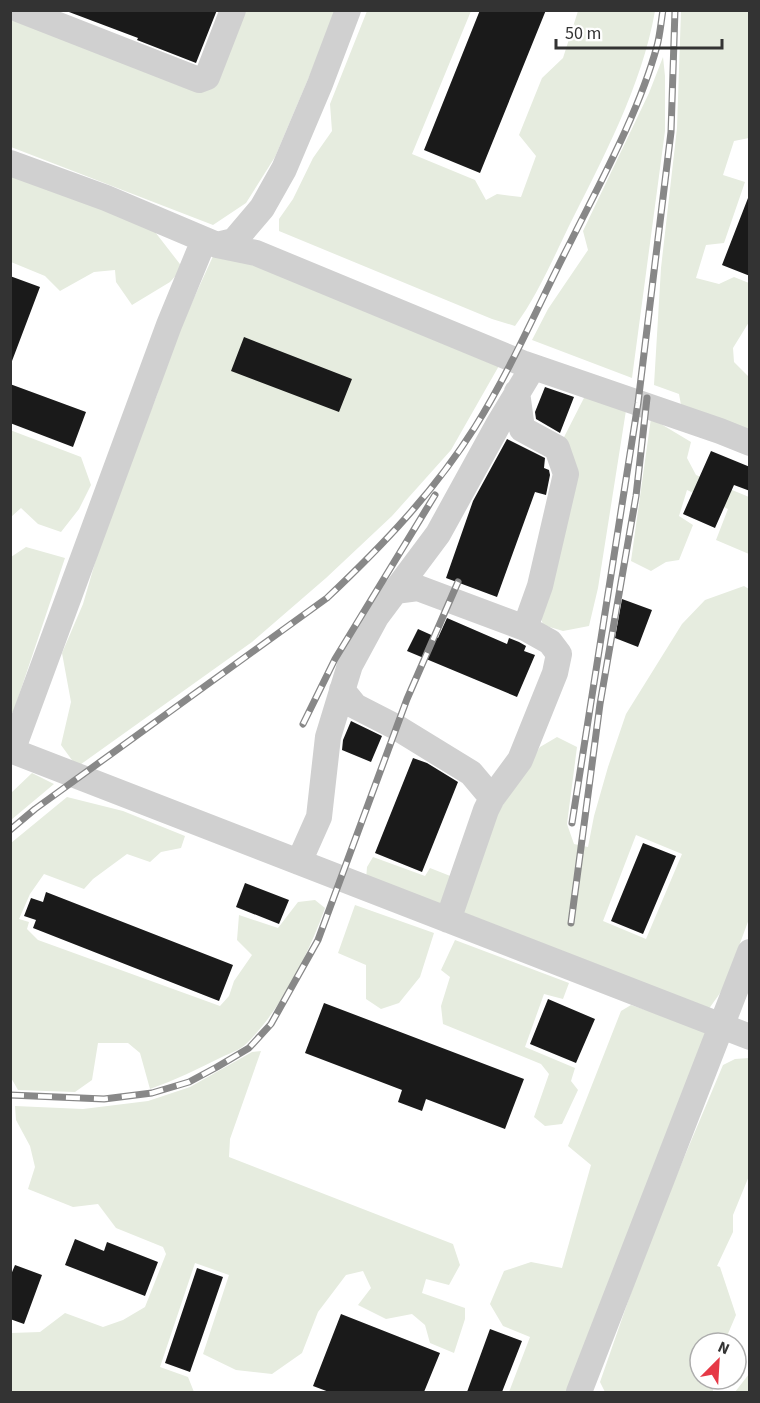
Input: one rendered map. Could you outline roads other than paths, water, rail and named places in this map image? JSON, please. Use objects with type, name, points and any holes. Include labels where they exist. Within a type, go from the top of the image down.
[{"type":"lane","points":[[20,10],[199,80],[207,77],[233,10]]},
{"type":"lane","points":[[211,242],[234,241],[262,208],[284,169],[336,46],[348,10]]},
{"type":"lane","points":[[10,163],[106,198],[211,242],[256,253],[533,367],[750,443]]},
{"type":"lane","points":[[211,242],[169,325],[11,750],[750,1036]]},
{"type":"lane","points":[[299,862],[319,818],[328,737],[350,665],[376,617],[438,534],[533,367]]},
{"type":"lane","points":[[517,392],[522,429],[557,448],[566,474],[540,586],[525,628]]},
{"type":"lane","points":[[395,591],[418,588],[525,628],[550,642],[559,654],[555,673],[520,760],[492,798],[448,920]]},
{"type":"lane","points":[[342,690],[355,706],[396,727],[471,773],[492,798]]},
{"type":"lane","points":[[579,1392],[750,952]]},
{"type":"railway","points":[[10,830],[35,809],[327,598],[368,558],[425,496],[459,451],[501,382],[618,146],[649,71],[658,42],[663,10]]},
{"type":"railway","points":[[572,823],[638,403],[671,132],[675,10]]},
{"type":"railway","points":[[571,923],[600,704],[636,496],[647,398]]},
{"type":"railway","points":[[303,724],[335,659],[435,495]]},
{"type":"railway","points":[[10,1095],[104,1099],[152,1093],[189,1082],[217,1067],[249,1048],[271,1024],[318,940],[407,699],[458,582]]}]
